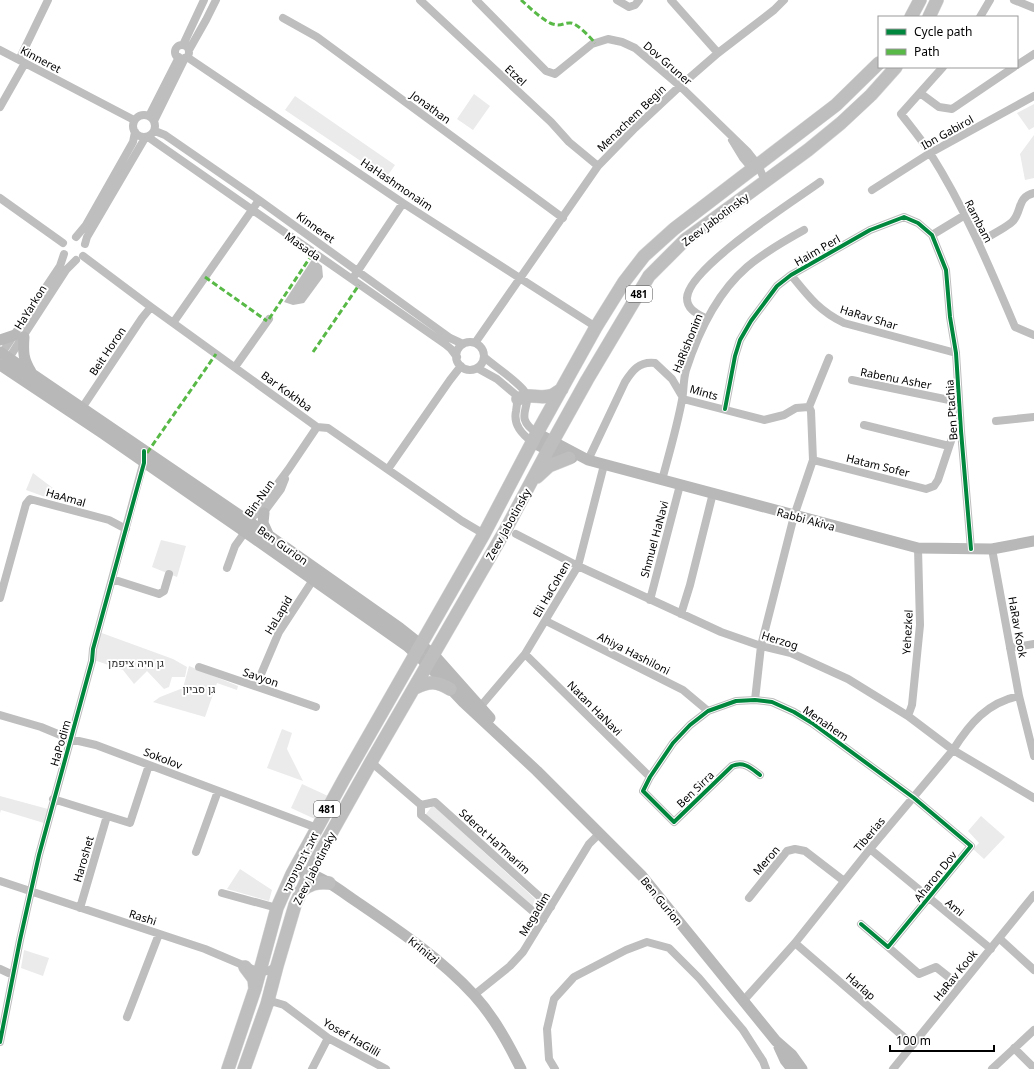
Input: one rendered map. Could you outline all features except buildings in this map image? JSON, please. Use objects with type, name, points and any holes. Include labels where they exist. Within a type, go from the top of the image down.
[{"type":"main road","points":[[912,16],[920,0]]},
{"type":"main road","points":[[929,16],[937,0]]},
{"type":"main road","name":"Zeev Jabotinsky","points":[[418,649],[484,534],[534,438],[596,326],[624,282],[644,256],[674,229],[836,105],[878,64]]},
{"type":"main road","name":"Zeev Jabotinsky","points":[[244,1069],[267,1004],[292,913],[309,873],[371,762],[506,529],[587,380],[650,276],[685,240],[808,150],[841,123],[871,95],[895,68]]},
{"type":"main road","points":[[0,340],[19,336],[25,362],[32,374]]},
{"type":"main road","name":"Ben Gurion","points":[[2,360],[32,374],[144,451],[249,526],[313,580],[406,646],[418,649]]},
{"type":"main road","name":"Ben Gurion","points":[[2,360],[144,463],[271,538],[418,649],[480,707],[537,771]]},
{"type":"main road","points":[[522,397],[553,395],[562,389]]},
{"type":"main road","points":[[534,438],[550,446]]},
{"type":"main road","name":"Rabbi Akiva","points":[[550,446],[558,455],[569,458],[585,459]]},
{"type":"main road","name":"Rabbi Akiva","points":[[550,446],[585,459],[918,548],[971,550],[992,549],[1034,541]]},
{"type":"main road","points":[[530,484],[549,466],[569,458]]},
{"type":"main road","points":[[264,513],[263,522],[266,531],[271,538]]},
{"type":"main road","name":"זאב ז'בוטינסקי","points":[[259,972],[277,908],[292,874],[418,649]]},
{"type":"main road","name":"Ben Gurion","points":[[431,660],[450,689],[537,771],[642,876],[776,1041],[792,1055],[802,1069]]},
{"type":"main road","points":[[415,688],[430,682],[442,684],[450,689]]},
{"type":"main road","points":[[316,860],[319,870],[329,883]]},
{"type":"main road","name":"Krinitzi","points":[[292,874],[301,872],[309,873],[329,883],[417,943],[474,995],[494,1020],[521,1069]]},
{"type":"main road","points":[[300,892],[306,887],[315,883],[329,883]]},
{"type":"main road","points":[[245,967],[254,979],[255,989]]},
{"type":"main road","name":"481","points":[[228,1069],[255,989],[259,972]]},
{"type":"main road","name":"Ben Gurion","points":[[776,1041],[785,1060],[792,1069]]},
{"type":"street","points":[[0,107],[22,61],[48,0]]},
{"type":"street","points":[[185,53],[204,0]]},
{"type":"street","points":[[152,118],[185,53],[206,20],[216,0]]},
{"type":"street","name":"Etzel","points":[[420,0],[551,122],[569,142],[598,166]]},
{"type":"street","name":"Dov Gruner","points":[[476,0],[546,71],[555,74],[592,44],[608,39],[622,42],[635,48],[680,86],[747,151],[755,167],[765,181]]},
{"type":"street","points":[[617,0],[629,7],[635,5],[640,0]]},
{"type":"street","points":[[671,0],[718,53]]},
{"type":"street","name":"Menachem Begin","points":[[475,343],[598,166],[635,128],[680,86],[718,53],[774,10],[784,0]]},
{"type":"street","points":[[981,16],[990,0]]},
{"type":"street","points":[[1014,0],[1034,8]]},
{"type":"street","name":"Jonathan","points":[[283,18],[317,37],[563,218]]},
{"type":"street","name":"Kinneret","points":[[0,50],[134,120]]},
{"type":"street","name":"HaHashmonaim","points":[[185,53],[403,203],[596,326]]},
{"type":"street","points":[[1018,64],[1034,54]]},
{"type":"street","points":[[942,68],[920,93],[939,108],[952,109],[1013,68]]},
{"type":"street","name":"Rambam","points":[[920,93],[901,114],[930,153],[965,215],[1015,327],[1034,335]]},
{"type":"street","name":"Ibn Gabirol","points":[[872,190],[930,153],[1034,96]]},
{"type":"street","points":[[85,244],[76,237],[69,238],[63,243],[62,250],[69,259],[80,258],[85,252],[87,237],[146,137],[155,131],[156,125],[152,118],[141,115],[134,120],[133,126],[135,132],[139,136],[146,137]]},
{"type":"street","name":"Kinneret","points":[[155,131],[165,135],[259,200],[450,338],[463,344]]},
{"type":"street","points":[[76,237],[86,225],[133,142],[135,132]]},
{"type":"street","name":"Masada","points":[[146,137],[445,344],[457,357]]},
{"type":"street","points":[[707,319],[693,311],[688,306],[687,299],[688,292],[701,273],[714,260],[739,240],[820,182]]},
{"type":"street","points":[[978,242],[1013,222],[1022,199],[1034,193]]},
{"type":"street","points":[[0,198],[63,243]]},
{"type":"street","points":[[173,323],[259,200]]},
{"type":"street","points":[[352,280],[403,203]]},
{"type":"street","points":[[932,235],[965,215]]},
{"type":"street","name":"Haim Perl","points":[[725,409],[735,356],[740,340],[767,298],[777,286],[791,275],[870,230],[904,217],[918,223],[932,235],[946,270]]},
{"type":"street","name":"HaRishonim","points":[[662,480],[683,399],[683,382],[686,370],[707,319],[734,280],[747,267],[768,251],[804,230]]},
{"type":"street","name":"HaYarkon","points":[[19,336],[60,266],[64,254]]},
{"type":"street","name":"Bar Kokhba","points":[[80,258],[317,426],[328,428],[462,521],[484,534]]},
{"type":"street","name":"HaYarkon","points":[[2,360],[66,270],[80,258]]},
{"type":"street","name":"Ben Ptachia","points":[[946,270],[950,317],[956,353],[971,550]]},
{"type":"street","name":"HaRav Shar","points":[[791,275],[812,301],[829,316],[844,323],[956,353]]},
{"type":"street","name":"Beit Horon","points":[[82,408],[151,307]]},
{"type":"street","points":[[235,367],[268,319]]},
{"type":"street","points":[[471,342],[475,343],[482,349],[484,357],[482,363],[477,368],[469,370],[458,363],[458,351],[463,344],[471,342]]},
{"type":"street","points":[[484,357],[521,386],[524,417],[534,438]]},
{"type":"street","points":[[755,700],[761,646],[794,516],[813,460],[811,411],[809,406],[828,358]]},
{"type":"street","name":"Mints","points":[[585,459],[624,382],[638,365],[650,362],[661,367],[672,379],[678,387],[683,399],[764,420],[784,415],[796,408],[809,406]]},
{"type":"street","points":[[388,469],[461,366]]},
{"type":"street","points":[[477,368],[497,379],[522,397]]},
{"type":"street","name":"Rabenu Asher","points":[[852,380],[959,402]]},
{"type":"street","points":[[996,421],[1034,417]]},
{"type":"street","points":[[864,425],[949,446]]},
{"type":"street","name":"Bin-Nun","points":[[249,526],[317,426]]},
{"type":"street","name":"Hatam Sofer","points":[[813,460],[926,489],[934,486],[938,480],[953,435],[961,431]]},
{"type":"street","name":"HaPodim","points":[[0,1042],[30,892],[53,799],[92,661],[93,650],[144,463],[144,451]]},
{"type":"street","name":"Eli HaCohen","points":[[480,707],[525,654],[578,566],[604,464]]},
{"type":"street","name":"Bin-Nun","points":[[249,526],[264,513],[281,489],[288,470]]},
{"type":"street","name":"Shmuel HaNavi","points":[[650,600],[680,485]]},
{"type":"street","points":[[681,614],[690,585],[713,494]]},
{"type":"street","name":"HaAmal","points":[[0,598],[26,504],[30,499],[109,520],[126,528]]},
{"type":"street","points":[[227,568],[234,546],[249,526]]},
{"type":"street","name":"Herzog","points":[[516,534],[578,566],[721,632],[761,646],[791,653],[848,679],[908,716],[953,750],[1034,798]]},
{"type":"street","name":"Yehezkel","points":[[908,716],[912,705],[920,626],[918,548]]},
{"type":"street","name":"HaRav Kook","points":[[992,549],[1010,648],[1034,756]]},
{"type":"street","points":[[112,579],[159,594],[164,591],[169,574]]},
{"type":"street","name":"HaLapid","points":[[256,686],[279,632],[313,580]]},
{"type":"street","name":"Ahiya Hashiloni","points":[[546,621],[682,690],[708,711]]},
{"type":"street","points":[[1010,648],[1034,644]]},
{"type":"street","name":"Natan HaNavi","points":[[525,654],[650,777]]},
{"type":"street","name":"Savyon","points":[[199,667],[316,707]]},
{"type":"street","name":"Tiberias","points":[[744,1000],[795,943],[870,849],[953,750],[964,733],[983,712],[995,704],[1009,698],[1020,696]]},
{"type":"street","name":"Menahem","points":[[650,777],[673,743],[690,725],[708,711],[736,702],[755,700],[772,702],[794,712],[812,723],[914,798]]},
{"type":"street","name":"Sokolov","points":[[0,715],[41,727],[70,739],[96,745],[317,828]]},
{"type":"street","points":[[1025,719],[1034,718]]},
{"type":"street","points":[[371,762],[420,805],[421,815],[543,920]]},
{"type":"street","name":"Ben Sirra","points":[[650,777],[643,791],[674,822],[732,766],[736,764],[746,765],[760,775]]},
{"type":"street","points":[[53,799],[130,823],[149,765]]},
{"type":"street","points":[[196,852],[218,791]]},
{"type":"street","name":"Aharon Dov","points":[[888,947],[930,898],[971,846],[914,798]]},
{"type":"street","name":"Sderot HaTmarim","points":[[420,805],[435,802],[551,907]]},
{"type":"street","name":"Haroshet","points":[[80,908],[107,816]]},
{"type":"street","name":"Megadim","points":[[474,995],[518,959],[589,844],[600,833]]},
{"type":"street","name":"Meron","points":[[748,898],[787,851],[795,849],[805,851],[844,881]]},
{"type":"street","name":"Ami","points":[[870,849],[991,949]]},
{"type":"street","name":"Rashi","points":[[0,881],[205,949],[259,972]]},
{"type":"street","points":[[222,893],[277,908]]},
{"type":"street","name":"HaRav Kook","points":[[893,1069],[1000,939],[1034,895]]},
{"type":"street","points":[[861,924],[919,974],[936,967],[960,986]]},
{"type":"street","points":[[127,1017],[159,934]]},
{"type":"street","points":[[1000,939],[1034,970]]},
{"type":"street","points":[[555,1069],[549,1059],[547,1029],[554,999],[574,977],[626,950],[647,942],[670,948],[699,978],[743,1030],[763,1061],[766,1069]]},
{"type":"street","name":"Harlap","points":[[795,943],[914,1045]]},
{"type":"street","points":[[259,972],[268,971],[277,966]]},
{"type":"street","points":[[0,969],[13,975]]},
{"type":"street","name":"Yosef HaGlili","points":[[267,1004],[274,1002],[284,1005],[328,1038],[386,1069]]},
{"type":"street","points":[[992,1069],[1034,1030]]},
{"type":"street","points":[[312,1069],[328,1038]]},
{"type":"street","points":[[1014,1048],[1034,1068]]},
{"type":"green space","points":[[474,94],[490,106],[473,130],[457,119]]},
{"type":"green space","points":[[295,96],[395,165],[386,178],[285,110]]},
{"type":"green space","points":[[1034,104],[1034,127],[1029,130],[1017,113]]},
{"type":"green space","points":[[1034,135],[1034,178],[1025,180],[1020,154]]},
{"type":"green space","points":[[33,473],[62,495],[59,502],[26,490]]},
{"type":"green space","points":[[161,540],[186,546],[177,577],[152,567]]},
{"type":"green space","name":"גן חיה ציפמן","points":[[99,632],[173,659],[187,667],[185,677],[172,677],[169,687],[164,689],[147,671],[134,684],[123,670],[94,660]]},
{"type":"green space","name":"גן סביון","points":[[189,666],[238,686],[237,690],[217,683],[205,717],[153,702],[160,697],[183,688]]},
{"type":"green space","points":[[282,729],[292,733],[287,749],[303,781],[267,768]]},
{"type":"green space","points":[[302,784],[328,796],[317,820],[291,808]]},
{"type":"green space","points":[[0,796],[48,809],[44,823],[1,810],[0,813]]},
{"type":"green space","points":[[433,805],[535,899],[532,908],[426,814]]},
{"type":"green space","points":[[981,816],[1005,837],[984,859],[973,849],[979,843],[968,831]]},
{"type":"green space","points":[[240,869],[272,890],[269,901],[227,889]]},
{"type":"green space","points":[[24,950],[49,958],[43,976],[21,968]]},
{"type":"shaded area","points":[[313,258],[322,266],[323,277],[304,303],[293,305],[284,302]]},
{"type":"marked path","points":[[521,0],[550,23],[557,25],[568,23],[574,24],[595,43]]},
{"type":"marked path","points":[[269,319],[313,253]]},
{"type":"marked path","points":[[205,277],[267,321]]},
{"type":"marked path","points":[[313,352],[359,285]]},
{"type":"marked path","points":[[147,453],[216,354]]},
{"type":"cycle path","points":[[725,409],[735,356],[740,340],[751,321],[777,286],[791,275],[870,230],[904,217],[918,223],[932,235],[946,270],[950,317],[956,353],[971,549]]},
{"type":"cycle path","points":[[0,1042],[20,940],[39,855],[144,463],[144,451]]},
{"type":"cycle path","points":[[760,775],[744,765],[740,764],[732,766],[674,822],[643,791],[650,777],[673,743],[690,725],[708,711],[736,701],[755,700],[772,702],[794,712],[812,723],[914,798],[971,846],[888,947],[861,924]]}]
